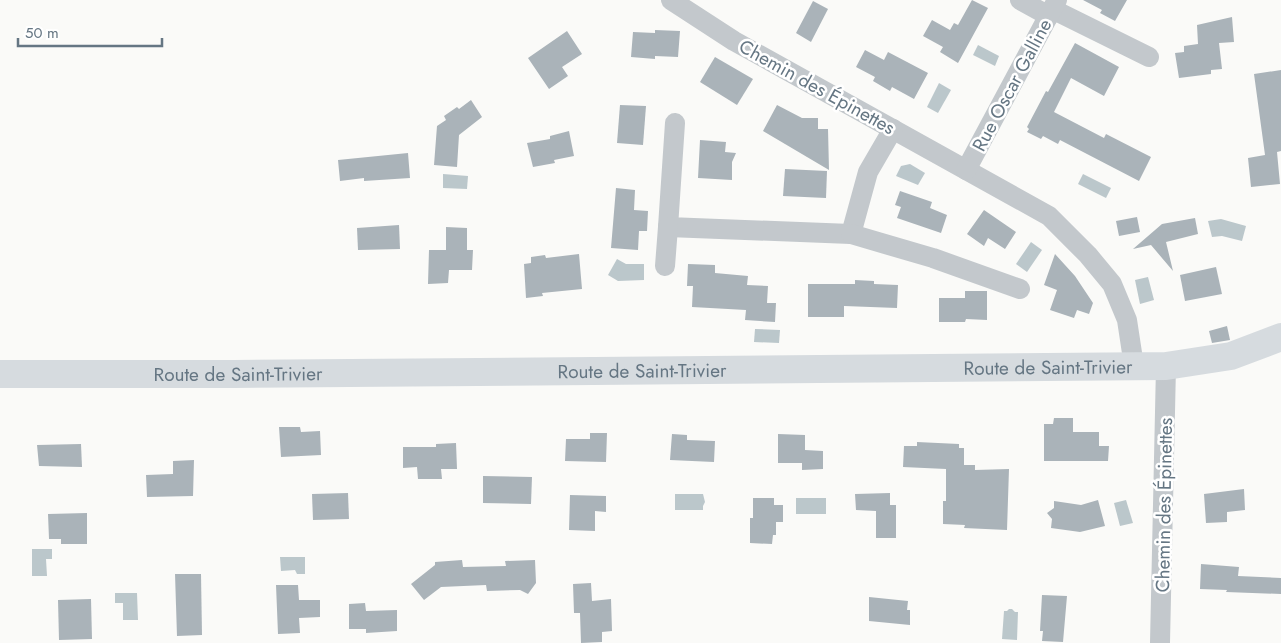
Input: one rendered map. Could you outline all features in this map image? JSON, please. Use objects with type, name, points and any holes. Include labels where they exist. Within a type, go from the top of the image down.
[{"type":"main road","name":"Route de Saint-Trivier","points":[[0,374],[254,374],[1166,366],[1231,356],[1281,337]]},
{"type":"street","name":"Chemin des Épinettes","points":[[671,0],[734,41],[1049,216],[1088,255],[1112,284],[1127,320],[1134,366]]},
{"type":"street","points":[[1020,0],[1053,8],[1150,57]]},
{"type":"street","name":"Rue Oscar Galline","points":[[966,170],[1053,8]]},
{"type":"street","points":[[665,266],[675,123]]},
{"type":"street","points":[[851,234],[868,172],[893,129]]},
{"type":"street","points":[[668,227],[851,234],[933,258],[1020,288]]},
{"type":"street","name":"Chemin des Épinettes","points":[[1160,643],[1166,366]]},
{"type":"shaded area","points":[[978,45],[999,56],[995,66],[973,55]]},
{"type":"shaded area","points":[[939,83],[951,90],[938,113],[927,107]]},
{"type":"shaded area","points":[[910,164],[925,173],[918,185],[896,176],[901,166]]},
{"type":"shaded area","points":[[443,174],[468,176],[467,189],[443,188]]},
{"type":"shaded area","points":[[1083,174],[1111,188],[1106,198],[1078,184]]},
{"type":"shaded area","points":[[1221,219],[1246,226],[1242,241],[1222,236],[1212,237],[1208,221]]},
{"type":"shaded area","points":[[1031,242],[1042,250],[1027,272],[1016,264]]},
{"type":"shaded area","points":[[617,259],[626,264],[644,264],[644,280],[618,281],[608,275]]},
{"type":"shaded area","points":[[1148,277],[1154,300],[1140,304],[1135,280]]},
{"type":"shaded area","points":[[755,329],[780,330],[779,343],[754,342]]},
{"type":"shaded area","points":[[675,494],[703,494],[705,502],[703,510],[675,510]]},
{"type":"shaded area","points":[[796,498],[826,498],[826,514],[796,514]]},
{"type":"shaded area","points":[[1126,500],[1133,523],[1120,526],[1114,503]]},
{"type":"shaded area","points":[[32,549],[52,549],[52,559],[46,559],[47,576],[32,576]]},
{"type":"shaded area","points":[[280,557],[305,557],[305,574],[297,574],[295,570],[281,571]]},
{"type":"shaded area","points":[[115,593],[137,593],[138,620],[123,620],[123,603],[115,603]]},
{"type":"shaded area","points":[[1009,609],[1018,612],[1017,640],[1002,639],[1004,611]]},
{"type":"building","points":[[972,0],[988,8],[958,63],[940,52],[943,47],[923,36],[932,20],[950,30],[954,23],[958,25]]},
{"type":"building","points":[[1083,0],[1127,0],[1115,21],[1100,13],[1102,10]]},
{"type":"building","points":[[813,1],[828,9],[811,42],[796,33]]},
{"type":"building","points":[[1232,17],[1234,42],[1219,43],[1222,69],[1211,70],[1211,74],[1179,78],[1175,53],[1184,52],[1184,46],[1198,44],[1197,25]]},
{"type":"building","points":[[655,30],[680,31],[678,57],[655,56],[655,59],[631,57],[633,32],[655,33]]},
{"type":"building","points":[[567,31],[582,54],[562,67],[568,76],[549,89],[528,58]]},
{"type":"building","points":[[1075,43],[1119,67],[1104,96],[1071,78],[1054,112],[1104,138],[1106,134],[1151,157],[1139,181],[1060,140],[1058,144],[1043,136],[1041,139],[1027,132],[1029,129],[1027,127],[1046,91],[1048,92]]},
{"type":"building","points":[[865,50],[884,60],[888,52],[928,73],[914,99],[892,87],[890,91],[873,81],[875,77],[856,67]]},
{"type":"building","points":[[715,57],[753,79],[737,105],[700,82]]},
{"type":"building","points":[[1281,70],[1281,151],[1277,152],[1280,184],[1251,187],[1248,158],[1265,155],[1254,74]]},
{"type":"building","points":[[471,100],[482,117],[459,135],[457,167],[434,165],[437,126],[446,120],[444,116],[457,107],[459,109]]},
{"type":"building","points":[[620,105],[646,106],[643,145],[617,143]]},
{"type":"building","points":[[777,105],[802,118],[818,118],[818,129],[828,129],[829,170],[763,131]]},
{"type":"building","points":[[569,131],[574,156],[554,160],[555,163],[533,167],[527,143],[550,139],[550,136]]},
{"type":"building","points":[[700,140],[726,142],[725,152],[736,153],[732,162],[732,180],[698,178]]},
{"type":"building","points":[[408,153],[410,178],[364,181],[364,178],[340,181],[338,160]]},
{"type":"building","points":[[785,169],[827,171],[826,198],[783,196]]},
{"type":"building","points":[[616,188],[635,190],[634,210],[648,211],[647,231],[639,231],[638,250],[611,248]]},
{"type":"building","points":[[900,191],[932,202],[930,208],[947,215],[941,233],[897,218],[901,207],[895,205]]},
{"type":"building","points":[[984,210],[1016,232],[1005,249],[988,238],[984,246],[967,234]]},
{"type":"building","points":[[1137,217],[1140,232],[1119,236],[1116,221]]},
{"type":"building","points":[[1195,218],[1198,234],[1166,242],[1173,271],[1151,245],[1133,249],[1162,224]]},
{"type":"building","points":[[399,225],[400,249],[358,250],[357,228]]},
{"type":"building","points":[[446,227],[467,228],[467,250],[473,250],[472,270],[449,270],[448,283],[428,284],[429,250],[446,250]]},
{"type":"building","points":[[579,254],[582,289],[542,293],[543,296],[526,298],[524,264],[531,263],[531,257],[545,255],[546,258]]},
{"type":"building","points":[[1055,254],[1075,276],[1093,303],[1089,314],[1077,310],[1074,318],[1050,310],[1057,290],[1044,285]]},
{"type":"building","points":[[688,264],[715,265],[715,273],[748,276],[747,285],[768,286],[767,303],[776,303],[775,322],[745,320],[746,310],[692,307],[693,286],[687,286]]},
{"type":"building","points":[[1216,267],[1222,294],[1185,301],[1180,275]]},
{"type":"building","points":[[855,280],[874,281],[874,284],[898,285],[897,308],[844,306],[844,317],[808,317],[808,284],[855,284]]},
{"type":"building","points":[[965,291],[987,291],[987,320],[966,319],[965,322],[939,322],[939,298],[965,298]]},
{"type":"building","points":[[1227,326],[1230,340],[1212,343],[1209,331]]},
{"type":"building","points":[[1054,418],[1073,418],[1073,432],[1099,432],[1099,446],[1109,446],[1108,461],[1044,461],[1044,424],[1053,424]]},
{"type":"building","points":[[279,427],[300,427],[301,432],[320,431],[321,455],[281,457]]},
{"type":"building","points":[[590,433],[607,433],[606,462],[565,461],[566,439],[590,439]]},
{"type":"building","points":[[672,434],[687,435],[687,440],[715,441],[714,462],[670,460]]},
{"type":"building","points":[[778,434],[805,435],[805,450],[823,451],[823,469],[802,470],[802,463],[778,463]]},
{"type":"building","points":[[917,442],[959,444],[959,448],[964,448],[964,465],[975,465],[975,470],[1009,469],[1007,530],[964,528],[965,525],[943,524],[943,501],[946,501],[946,469],[903,467],[904,446],[917,446]]},
{"type":"building","points":[[456,443],[457,469],[441,469],[442,479],[418,479],[417,467],[403,468],[403,447],[436,447],[436,444]]},
{"type":"building","points":[[81,444],[82,467],[39,466],[37,445]]},
{"type":"building","points":[[194,460],[193,496],[147,497],[146,475],[173,474],[173,461]]},
{"type":"building","points":[[483,476],[532,477],[531,504],[483,503]]},
{"type":"building","points":[[1244,489],[1245,510],[1227,512],[1227,522],[1206,523],[1204,494]]},
{"type":"building","points":[[348,493],[349,519],[313,520],[312,494]]},
{"type":"building","points":[[890,493],[890,505],[896,505],[896,538],[876,538],[876,511],[856,510],[855,494]]},
{"type":"building","points":[[570,495],[606,496],[606,512],[595,511],[595,531],[569,530]]},
{"type":"building","points":[[753,498],[774,498],[774,505],[783,505],[783,522],[776,522],[776,535],[773,535],[772,544],[750,543],[750,518],[753,518]]},
{"type":"building","points":[[1098,500],[1105,526],[1080,532],[1051,528],[1052,519],[1047,513],[1054,508],[1054,501],[1081,505]]},
{"type":"building","points":[[87,513],[87,544],[61,544],[61,539],[49,539],[48,514]]},
{"type":"building","points":[[462,560],[463,567],[506,566],[505,561],[535,560],[536,583],[528,594],[520,590],[487,591],[486,585],[441,587],[424,600],[411,584],[435,565],[435,562]]},
{"type":"building","points":[[1201,564],[1239,567],[1238,576],[1281,578],[1281,594],[1200,589]]},
{"type":"building","points":[[175,574],[201,574],[202,635],[177,636]]},
{"type":"building","points":[[591,583],[592,601],[611,599],[612,631],[602,632],[602,642],[581,643],[580,613],[574,613],[573,584]]},
{"type":"building","points":[[276,585],[298,585],[299,600],[320,600],[320,617],[299,618],[300,633],[278,634]]},
{"type":"building","points":[[1042,595],[1067,596],[1063,642],[1042,641],[1043,631],[1040,631]]},
{"type":"building","points":[[869,597],[908,601],[907,610],[910,610],[910,625],[869,621]]},
{"type":"building","points":[[91,599],[92,639],[59,640],[58,600]]},
{"type":"building","points":[[365,603],[366,611],[397,610],[397,631],[366,633],[366,629],[349,629],[349,604]]}]
